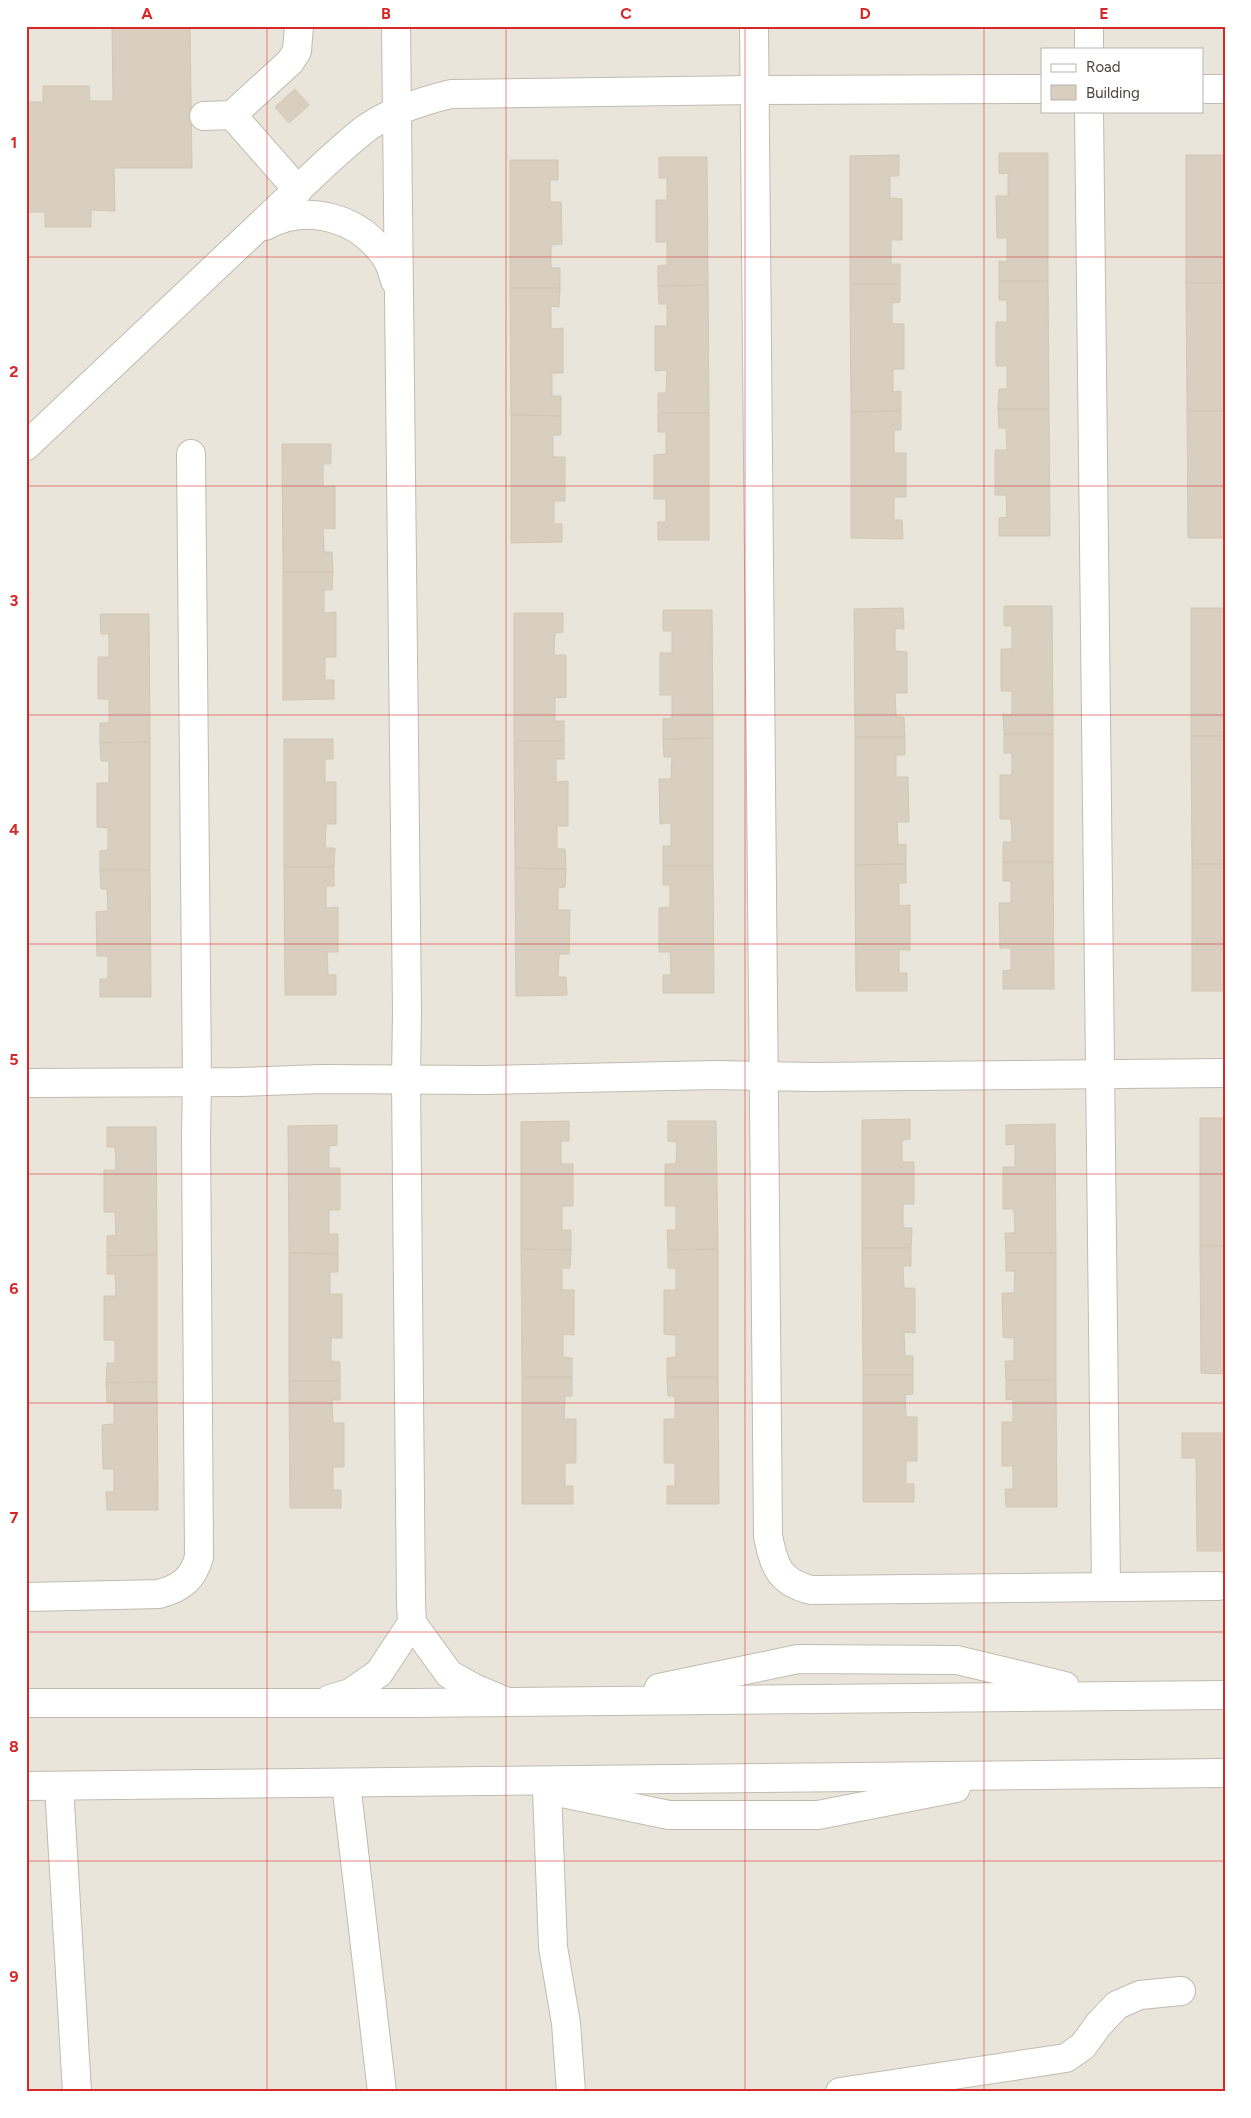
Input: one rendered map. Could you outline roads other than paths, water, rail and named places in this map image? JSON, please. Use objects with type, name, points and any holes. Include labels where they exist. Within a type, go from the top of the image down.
[{"type":"street","points":[[204,116],[232,115],[290,62],[296,51],[299,26]]},
{"type":"street","points":[[319,1703],[350,1693],[379,1673],[412,1623],[396,26]]},
{"type":"street","points":[[754,26],[768,1536],[776,1564],[792,1584],[811,1590],[1218,1586]]},
{"type":"street","points":[[1089,26],[1089,48]]},
{"type":"street","points":[[26,446],[298,190],[368,128],[396,112],[421,102],[450,94],[1041,89]]},
{"type":"street","points":[[1204,89],[1225,89]]},
{"type":"street","points":[[1089,112],[1106,1587]]},
{"type":"street","points":[[232,115],[298,190]]},
{"type":"street","points":[[252,233],[280,218],[311,214],[341,220],[368,236],[387,260],[398,287]]},
{"type":"street","points":[[26,1597],[159,1594],[178,1588],[186,1582],[197,1567],[200,1546],[196,1144],[198,1082],[190,454]]},
{"type":"street","points":[[26,1083],[321,1079],[484,1080],[1225,1073]]},
{"type":"street","points":[[412,1623],[449,1674],[472,1687],[507,1702]]},
{"type":"street","points":[[596,1701],[798,1659],[957,1660],[1108,1696]]},
{"type":"street","points":[[26,1703],[507,1702],[1225,1695]]},
{"type":"street","points":[[26,1786],[1225,1773]]},
{"type":"street","points":[[501,1781],[669,1815],[818,1815],[1023,1775]]},
{"type":"street","points":[[346,1783],[382,2092]]},
{"type":"street","points":[[59,1786],[77,2092]]},
{"type":"street","points":[[547,1790],[554,1947],[566,2023],[571,2092]]},
{"type":"street","points":[[840,2092],[1066,2058],[1083,2046],[1099,2024],[1117,2005],[1140,1995],[1181,1991]]}]
